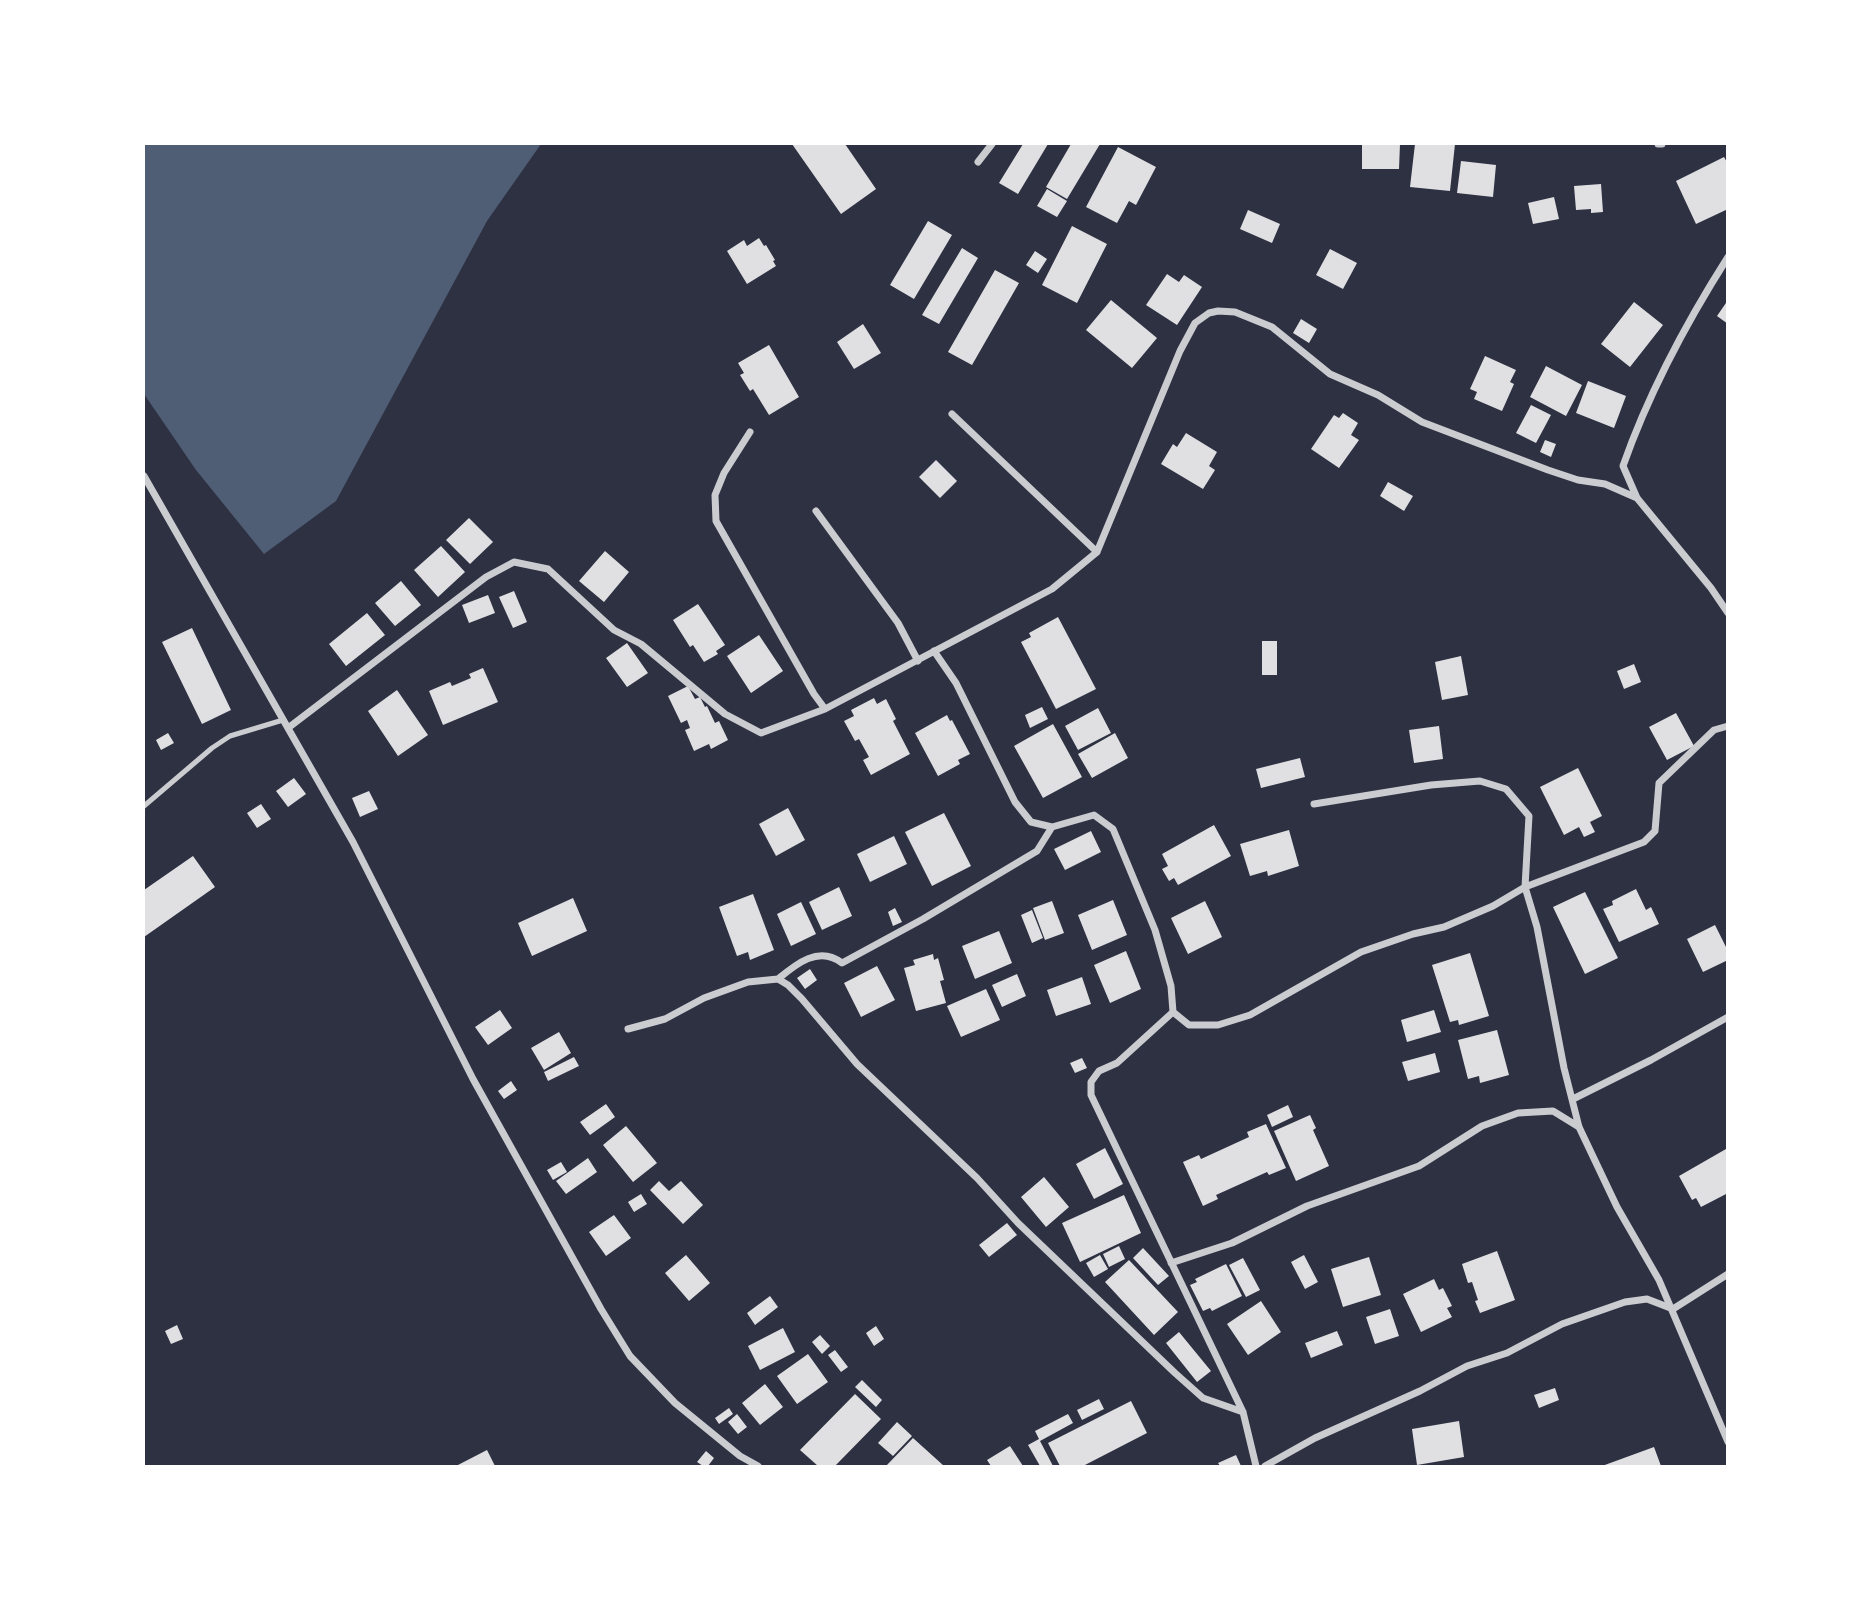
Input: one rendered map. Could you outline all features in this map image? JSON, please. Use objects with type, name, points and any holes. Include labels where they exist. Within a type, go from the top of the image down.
[{"type":"street","points":[[978,162],[992,144]]},
{"type":"street","points":[[1727,257],[1690,317],[1636,429],[1623,466],[1637,498],[1711,588],[1727,613]]},
{"type":"street","points":[[288,728],[486,577],[514,562],[548,569],[614,630],[641,644],[725,713],[761,733],[825,709],[1052,589],[1097,552],[1180,352],[1195,323],[1217,311],[1235,312],[1272,327],[1330,374],[1378,395],[1422,422],[1548,470],[1578,480],[1605,484],[1637,498]]},
{"type":"street","points":[[952,414],[1097,552]]},
{"type":"street","points":[[750,432],[724,473],[715,495],[716,521],[825,709]]},
{"type":"street","points":[[144,476],[353,842],[473,1079],[630,1356],[675,1403],[740,1456],[758,1466]]},
{"type":"street","points":[[816,511],[898,624],[918,661]]},
{"type":"street","points":[[934,651],[956,683],[1015,802],[1031,822],[1052,827],[1094,815],[1113,829],[1155,930],[1171,986],[1173,1012],[1189,1025],[1218,1025],[1250,1014],[1361,952],[1413,934],[1444,928],[1493,906],[1525,887],[1644,842],[1655,831],[1659,783],[1714,730],[1727,726]]},
{"type":"street","points":[[1314,804],[1432,785],[1480,781],[1506,789],[1529,816],[1525,887],[1579,1128],[1616,1207],[1673,1309],[1727,1442]]},
{"type":"street","points":[[628,1029],[665,1019],[704,998],[748,982],[778,979],[798,962],[821,955],[836,958],[842,963],[923,919],[1037,851],[1052,827]]},
{"type":"street","points":[[778,979],[802,999],[857,1064],[1175,1373],[1203,1398],[1242,1412]]},
{"type":"street","points":[[1173,1012],[1117,1063],[1099,1071],[1091,1082],[1091,1096],[1242,1412],[1256,1466]]},
{"type":"street","points":[[1573,1099],[1651,1060],[1727,1017]]},
{"type":"street","points":[[1171,1263],[1232,1243],[1307,1206],[1419,1166],[1482,1126],[1518,1113],[1553,1111],[1579,1128]]},
{"type":"street","points":[[1673,1309],[1727,1274]]},
{"type":"street","points":[[1265,1466],[1315,1438],[1420,1391],[1467,1366],[1507,1353],[1562,1324],[1625,1302],[1647,1300],[1673,1309]]},
{"type":"lane","points":[[144,806],[230,736],[283,720]]},
{"type":"water","points":[[144,144],[541,144],[487,221],[336,501],[264,554],[196,470],[144,394]]},
{"type":"building","points":[[792,144],[845,144],[876,189],[841,214]]},
{"type":"building","points":[[1023,144],[1048,144],[1018,194],[999,183]]},
{"type":"building","points":[[1071,144],[1100,144],[1067,199],[1046,187]]},
{"type":"building","points":[[1362,144],[1400,144],[1399,169],[1362,169]]},
{"type":"building","points":[[1415,144],[1455,144],[1450,191],[1410,187]]},
{"type":"building","points":[[1118,147],[1156,167],[1136,205],[1129,201],[1117,223],[1086,207]]},
{"type":"building","points":[[1724,157],[1728,164],[1728,209],[1696,224],[1676,181]]},
{"type":"building","points":[[1461,161],[1496,165],[1493,197],[1457,193]]},
{"type":"building","points":[[1601,184],[1603,212],[1591,213],[1591,209],[1576,210],[1574,186]]},
{"type":"building","points":[[1047,189],[1067,201],[1057,217],[1037,206]]},
{"type":"building","points":[[1554,197],[1559,219],[1533,224],[1528,203]]},
{"type":"building","points":[[1248,210],[1280,224],[1272,243],[1240,229]]},
{"type":"building","points":[[928,221],[952,235],[914,299],[890,285]]},
{"type":"building","points":[[1072,226],[1107,244],[1077,303],[1042,285]]},
{"type":"building","points":[[759,238],[764,246],[766,245],[776,266],[747,284],[727,251],[744,240],[747,246]]},
{"type":"building","points":[[962,248],[978,258],[939,324],[922,315]]},
{"type":"building","points":[[1330,249],[1357,263],[1343,289],[1316,275]]},
{"type":"building","points":[[1035,251],[1047,259],[1038,273],[1026,265]]},
{"type":"building","points":[[995,270],[1019,283],[972,365],[948,352]]},
{"type":"building","points":[[1167,274],[1179,282],[1184,275],[1202,287],[1177,325],[1146,305]]},
{"type":"building","points":[[1111,300],[1157,338],[1132,368],[1086,330]]},
{"type":"building","points":[[1728,300],[1728,324],[1717,316]]},
{"type":"building","points":[[1634,302],[1663,325],[1630,367],[1601,344]]},
{"type":"building","points":[[1301,319],[1317,329],[1309,343],[1293,333]]},
{"type":"building","points":[[863,324],[881,353],[854,369],[837,342]]},
{"type":"building","points":[[769,345],[799,397],[769,415],[753,389],[750,391],[740,375],[744,373],[738,363]]},
{"type":"building","points":[[1485,356],[1516,370],[1510,382],[1514,384],[1502,411],[1474,399],[1477,392],[1470,389]]},
{"type":"building","points":[[1546,366],[1582,385],[1566,416],[1530,397]]},
{"type":"building","points":[[1588,381],[1626,396],[1614,428],[1576,413]]},
{"type":"building","points":[[1531,405],[1551,415],[1536,443],[1516,433]]},
{"type":"building","points":[[1343,413],[1358,423],[1351,435],[1359,440],[1339,468],[1311,449],[1334,415],[1339,418]]},
{"type":"building","points":[[1186,433],[1217,452],[1209,466],[1215,470],[1203,489],[1161,464],[1173,444],[1177,447]]},
{"type":"building","points":[[1545,440],[1556,444],[1551,457],[1540,452]]},
{"type":"building","points":[[936,460],[957,481],[940,498],[919,477]]},
{"type":"building","points":[[1388,482],[1413,496],[1404,511],[1380,496]]},
{"type":"building","points":[[469,518],[493,542],[470,564],[446,540]]},
{"type":"building","points":[[441,546],[465,572],[438,597],[414,570]]},
{"type":"building","points":[[605,551],[629,572],[604,602],[579,581]]},
{"type":"building","points":[[401,581],[421,605],[395,626],[375,603]]},
{"type":"building","points":[[514,591],[527,622],[513,628],[499,597]]},
{"type":"building","points":[[488,595],[495,613],[469,623],[462,605]]},
{"type":"building","points":[[698,604],[725,645],[716,651],[718,654],[704,662],[693,645],[690,647],[673,620]]},
{"type":"building","points":[[367,613],[385,635],[346,666],[329,644]]},
{"type":"building","points":[[1058,617],[1096,689],[1056,709],[1021,642],[1031,637],[1029,633]]},
{"type":"building","points":[[192,628],[231,710],[202,724],[162,642]]},
{"type":"building","points":[[759,635],[783,671],[751,693],[727,656]]},
{"type":"building","points":[[1262,641],[1277,641],[1277,675],[1262,675]]},
{"type":"building","points":[[627,643],[648,673],[627,687],[606,658]]},
{"type":"building","points":[[1461,656],[1468,695],[1442,700],[1435,662]]},
{"type":"building","points":[[1634,664],[1641,682],[1624,689],[1617,671]]},
{"type":"building","points":[[483,668],[498,702],[443,725],[429,691],[450,682],[452,686],[471,678],[469,674]]},
{"type":"building","points":[[688,686],[695,699],[700,697],[705,707],[707,706],[715,723],[719,721],[728,740],[711,749],[709,744],[694,751],[685,730],[690,728],[687,720],[681,723],[668,696]]},
{"type":"building","points":[[397,690],[428,735],[398,756],[368,711]]},
{"type":"building","points":[[874,698],[877,704],[886,699],[896,719],[893,721],[910,754],[871,775],[863,760],[869,757],[859,739],[855,741],[844,721],[854,716],[851,710]]},
{"type":"building","points":[[1042,707],[1048,719],[1030,728],[1025,715]]},
{"type":"building","points":[[1098,708],[1111,733],[1078,750],[1065,726]]},
{"type":"building","points":[[1676,713],[1694,746],[1667,760],[1649,727]]},
{"type":"building","points":[[947,715],[970,754],[958,760],[960,764],[938,776],[915,733]]},
{"type":"building","points":[[1053,724],[1082,777],[1043,798],[1014,746]]},
{"type":"building","points":[[1439,726],[1443,759],[1414,763],[1409,730]]},
{"type":"building","points":[[168,733],[174,743],[161,750],[156,740]]},
{"type":"building","points":[[1115,733],[1128,758],[1092,778],[1078,754]]},
{"type":"building","points":[[1300,758],[1305,777],[1261,788],[1256,769]]},
{"type":"building","points":[[1578,768],[1602,816],[1590,822],[1595,832],[1584,837],[1579,827],[1564,835],[1540,787]]},
{"type":"building","points":[[294,778],[306,794],[288,807],[276,791]]},
{"type":"building","points":[[369,791],[378,809],[360,817],[352,798]]},
{"type":"building","points":[[261,804],[271,819],[257,828],[247,813]]},
{"type":"building","points":[[788,808],[805,840],[776,856],[759,824]]},
{"type":"building","points":[[944,813],[971,866],[932,886],[905,832]]},
{"type":"building","points":[[1214,825],[1231,856],[1178,885],[1174,878],[1169,881],[1162,869],[1168,866],[1162,854]]},
{"type":"building","points":[[1289,830],[1299,866],[1268,876],[1267,871],[1250,876],[1240,844]]},
{"type":"building","points":[[1091,831],[1101,852],[1065,870],[1054,849]]},
{"type":"building","points":[[894,836],[907,864],[870,882],[857,854]]},
{"type":"building","points":[[193,856],[215,887],[144,937],[144,890]]},
{"type":"building","points":[[839,887],[852,916],[822,930],[809,902]]},
{"type":"building","points":[[1636,889],[1646,910],[1651,907],[1659,924],[1619,942],[1603,909],[1613,905],[1612,901]]},
{"type":"building","points":[[1585,892],[1618,958],[1585,974],[1553,907]]},
{"type":"building","points":[[753,894],[774,950],[750,960],[748,952],[737,956],[719,907]]},
{"type":"building","points":[[573,898],[587,931],[532,956],[518,923]]},
{"type":"building","points":[[1113,900],[1127,935],[1092,950],[1078,915]]},
{"type":"building","points":[[1052,901],[1064,933],[1045,940],[1033,908]]},
{"type":"building","points":[[1205,901],[1222,937],[1188,954],[1171,918]]},
{"type":"building","points":[[801,902],[816,934],[791,946],[777,914]]},
{"type":"building","points":[[895,908],[902,922],[893,926],[888,912]]},
{"type":"building","points":[[1032,910],[1043,938],[1032,943],[1021,915]]},
{"type":"building","points":[[1715,925],[1728,951],[1728,960],[1703,972],[1687,939]]},
{"type":"building","points":[[999,931],[1012,963],[975,979],[962,946]]},
{"type":"building","points":[[1126,951],[1141,989],[1110,1003],[1094,965]]},
{"type":"building","points":[[1470,953],[1489,1016],[1459,1025],[1458,1020],[1450,1022],[1432,965]]},
{"type":"building","points":[[933,954],[934,960],[938,958],[944,980],[940,981],[946,1003],[916,1011],[904,968],[915,965],[913,960]]},
{"type":"building","points":[[877,966],[895,1000],[861,1017],[844,983]]},
{"type":"building","points":[[810,969],[817,980],[805,989],[797,978]]},
{"type":"building","points":[[1017,974],[1026,996],[1002,1007],[992,985]]},
{"type":"building","points":[[1082,977],[1091,1004],[1056,1016],[1047,990]]},
{"type":"building","points":[[986,989],[1000,1020],[961,1037],[947,1006]]},
{"type":"building","points":[[500,1010],[512,1028],[488,1045],[475,1027]]},
{"type":"building","points":[[1434,1010],[1441,1032],[1407,1042],[1401,1020]]},
{"type":"building","points":[[1497,1030],[1509,1075],[1480,1083],[1479,1076],[1468,1079],[1458,1040]]},
{"type":"building","points":[[559,1032],[571,1053],[544,1070],[531,1048]]},
{"type":"building","points":[[1435,1053],[1440,1072],[1408,1081],[1402,1062]]},
{"type":"building","points":[[574,1057],[579,1066],[548,1081],[544,1072]]},
{"type":"building","points":[[1082,1058],[1087,1068],[1075,1073],[1070,1063]]},
{"type":"building","points":[[511,1081],[517,1090],[504,1099],[498,1091]]},
{"type":"building","points":[[606,1104],[615,1117],[590,1135],[580,1122]]},
{"type":"building","points":[[1288,1105],[1293,1117],[1272,1127],[1267,1115]]},
{"type":"building","points":[[1310,1115],[1316,1128],[1313,1130],[1329,1166],[1296,1181],[1274,1131]]},
{"type":"building","points":[[1266,1124],[1286,1168],[1269,1175],[1267,1172],[1216,1195],[1218,1199],[1203,1206],[1183,1162],[1199,1155],[1201,1159],[1249,1137],[1247,1132]]},
{"type":"building","points":[[626,1126],[657,1163],[633,1182],[603,1145]]},
{"type":"building","points":[[1105,1148],[1123,1184],[1094,1199],[1076,1164]]},
{"type":"building","points":[[1726,1149],[1728,1193],[1701,1207],[1696,1198],[1692,1200],[1679,1176]]},
{"type":"building","points":[[588,1158],[597,1172],[566,1194],[556,1181]]},
{"type":"building","points":[[561,1162],[567,1172],[553,1180],[547,1170]]},
{"type":"building","points":[[1044,1177],[1069,1207],[1046,1227],[1021,1197]]},
{"type":"building","points":[[659,1181],[669,1191],[681,1181],[703,1205],[683,1224],[650,1190]]},
{"type":"building","points":[[641,1194],[647,1204],[634,1212],[628,1202]]},
{"type":"building","points":[[1124,1195],[1141,1233],[1080,1262],[1062,1223]]},
{"type":"building","points":[[614,1215],[631,1238],[606,1256],[589,1232]]},
{"type":"building","points":[[1007,1223],[1017,1235],[989,1257],[979,1245]]},
{"type":"building","points":[[1119,1246],[1125,1259],[1109,1267],[1103,1254]]},
{"type":"building","points":[[1143,1248],[1169,1276],[1158,1285],[1133,1258]]},
{"type":"building","points":[[1497,1251],[1515,1300],[1480,1313],[1472,1282],[1468,1283],[1462,1264]]},
{"type":"building","points":[[686,1255],[710,1283],[689,1301],[665,1273]]},
{"type":"building","points":[[1100,1255],[1108,1269],[1094,1277],[1086,1263]]},
{"type":"building","points":[[1304,1255],[1318,1282],[1305,1289],[1291,1262]]},
{"type":"building","points":[[1369,1257],[1381,1295],[1343,1307],[1331,1269]]},
{"type":"building","points":[[1243,1258],[1260,1290],[1246,1297],[1229,1265]]},
{"type":"building","points":[[1129,1260],[1178,1312],[1154,1335],[1105,1282]]},
{"type":"building","points":[[1226,1264],[1242,1296],[1212,1311],[1210,1308],[1203,1311],[1190,1285],[1197,1282],[1195,1279]]},
{"type":"building","points":[[1434,1279],[1439,1290],[1443,1288],[1452,1306],[1447,1308],[1452,1317],[1421,1332],[1403,1294]]},
{"type":"building","points":[[770,1296],[778,1307],[755,1325],[747,1313]]},
{"type":"building","points":[[1261,1301],[1281,1332],[1248,1355],[1227,1324]]},
{"type":"building","points":[[1390,1309],[1399,1336],[1375,1344],[1366,1317]]},
{"type":"building","points":[[177,1325],[183,1339],[171,1344],[165,1331]]},
{"type":"building","points":[[876,1326],[884,1339],[874,1346],[866,1333]]},
{"type":"building","points":[[783,1328],[795,1352],[760,1370],[748,1346]]},
{"type":"building","points":[[1337,1331],[1343,1345],[1311,1358],[1305,1343]]},
{"type":"building","points":[[1179,1332],[1211,1371],[1197,1382],[1166,1343]]},
{"type":"building","points":[[820,1335],[830,1346],[822,1354],[812,1342]]},
{"type":"building","points":[[835,1350],[848,1367],[841,1372],[828,1355]]},
{"type":"building","points":[[808,1354],[828,1382],[797,1404],[777,1376]]},
{"type":"building","points":[[862,1380],[882,1400],[876,1407],[855,1387]]},
{"type":"building","points":[[765,1384],[783,1407],[760,1425],[742,1403]]},
{"type":"building","points":[[1555,1388],[1559,1400],[1539,1408],[1534,1395]]},
{"type":"building","points":[[855,1394],[881,1419],[835,1466],[818,1466],[800,1450]]},
{"type":"building","points":[[1099,1399],[1104,1409],[1082,1420],[1077,1410]]},
{"type":"building","points":[[1131,1401],[1147,1433],[1083,1466],[1060,1466],[1048,1443]]},
{"type":"building","points":[[729,1408],[733,1414],[719,1424],[715,1418]]},
{"type":"building","points":[[737,1414],[747,1427],[738,1434],[728,1422]]},
{"type":"building","points":[[1068,1414],[1073,1423],[1040,1441],[1053,1466],[1040,1466],[1028,1445],[1039,1439],[1035,1431]]},
{"type":"building","points":[[1459,1421],[1464,1457],[1417,1465],[1412,1429]]},
{"type":"building","points":[[897,1422],[912,1436],[893,1456],[878,1443]]},
{"type":"building","points":[[913,1438],[944,1466],[886,1466]]},
{"type":"building","points":[[1010,1446],[1023,1466],[991,1466],[987,1460]]},
{"type":"building","points":[[1654,1447],[1661,1466],[1602,1466]]},
{"type":"building","points":[[487,1450],[495,1466],[456,1466]]},
{"type":"building","points":[[706,1451],[714,1458],[708,1466],[703,1466],[697,1462]]},
{"type":"building","points":[[1236,1455],[1241,1466],[1220,1466],[1218,1463]]}]
